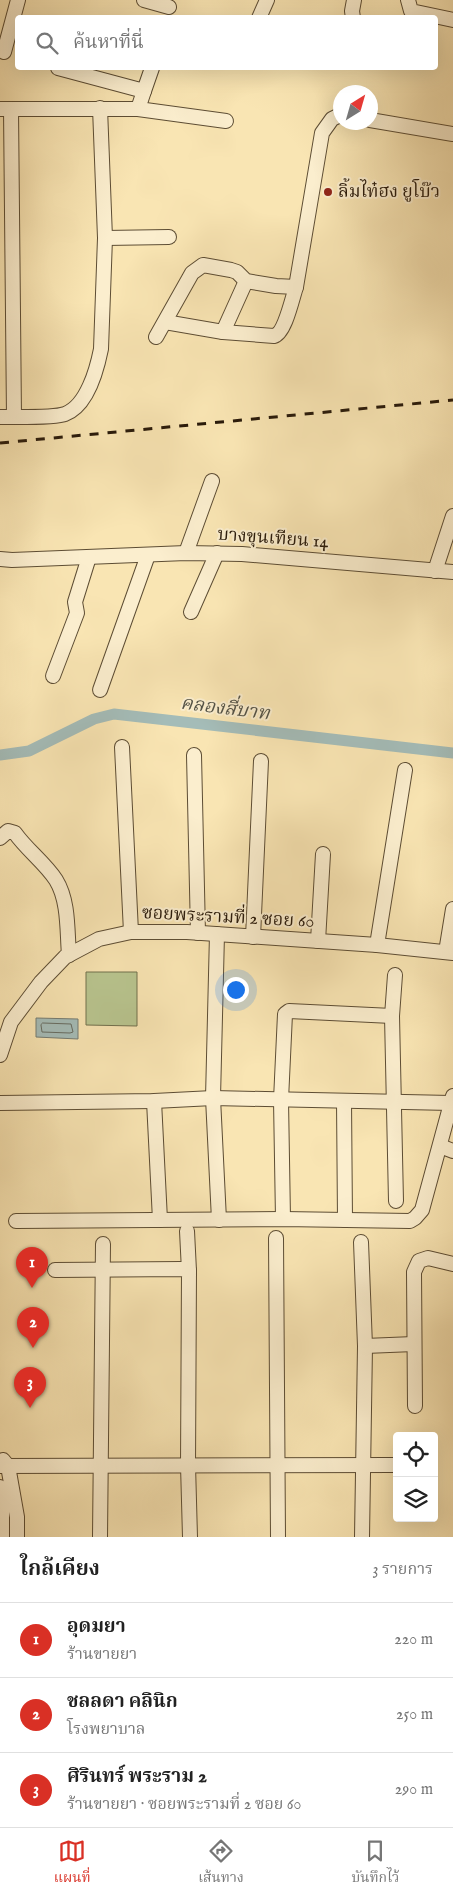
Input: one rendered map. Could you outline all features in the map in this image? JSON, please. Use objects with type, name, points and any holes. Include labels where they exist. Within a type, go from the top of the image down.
[{"type":"street","points":[[15,55],[2,51],[18,0]]},
{"type":"street","points":[[144,0],[169,8]]},
{"type":"street","points":[[260,15],[267,0]]},
{"type":"street","points":[[353,15],[354,0]]},
{"type":"street","points":[[408,0],[411,11],[430,15]]},
{"type":"street","points":[[438,17],[453,20]]},
{"type":"street","points":[[65,70],[144,91]]},
{"type":"street","points":[[138,109],[151,70]]},
{"type":"street","points":[[100,108],[105,238],[101,349],[96,371],[84,396],[74,408],[64,414],[7,417],[6,109],[100,108],[138,109],[226,121]]},
{"type":"street","points":[[165,322],[223,332],[278,335],[282,329],[296,287],[322,133],[333,118]]},
{"type":"street","points":[[378,121],[453,134]]},
{"type":"street","points":[[105,238],[169,237]]},
{"type":"street","points":[[156,337],[192,273],[196,268],[203,265],[237,272],[246,280],[276,286],[296,287]]},
{"type":"street","points":[[223,332],[246,280]]},
{"type":"street","points":[[186,554],[212,481]]},
{"type":"street","points":[[436,571],[453,516]]},
{"type":"street","points":[[191,612],[217,553]]},
{"type":"street","name":"บางขุนเทียน 14","points":[[5,559],[217,553],[453,572]]},
{"type":"street","points":[[100,690],[148,555]]},
{"type":"street","points":[[53,676],[77,613],[75,602],[89,557]]},
{"type":"street","points":[[122,747],[131,932]]},
{"type":"street","points":[[194,755],[198,933]]},
{"type":"street","points":[[253,937],[261,761]]},
{"type":"street","points":[[377,945],[405,770]]},
{"type":"street","points":[[0,838],[8,831],[15,834],[55,878],[64,902],[69,955]]},
{"type":"street","points":[[318,941],[323,854]]},
{"type":"street","points":[[449,953],[453,909]]},
{"type":"street","name":"ซอยพระรามที่ 2 ซอย 60","points":[[0,1055],[5,1020],[69,955],[100,939],[131,932],[198,933],[377,945],[449,953]]},
{"type":"street","points":[[217,934],[214,1098],[218,1220]]},
{"type":"street","points":[[395,975],[392,1016],[396,1201]]},
{"type":"street","points":[[283,1219],[281,1100],[284,1017],[287,1012],[291,1011],[392,1016]]},
{"type":"street","points":[[0,1103],[154,1101],[214,1098],[393,1102],[452,1100],[446,1149],[422,1210],[410,1221],[283,1219],[16,1221]]},
{"type":"street","points":[[344,1100],[345,1220]]},
{"type":"street","points":[[154,1101],[160,1220]]},
{"type":"street","points":[[187,1231],[190,1271],[188,1466],[190,1537]]},
{"type":"street","points":[[276,1238],[278,1537]]},
{"type":"street","points":[[361,1242],[365,1346],[362,1537]]},
{"type":"street","points":[[100,1537],[103,1244]]},
{"type":"street","points":[[415,1406],[416,1267],[419,1261],[426,1258],[453,1264]]},
{"type":"street","points":[[55,1270],[190,1271]]},
{"type":"street","points":[[365,1346],[414,1344]]},
{"type":"street","points":[[16,1537],[17,1517],[2,1460],[102,1465],[188,1466],[393,1464]]},
{"type":"street","points":[[0,1487],[2,1537]]},
{"type":"green space","points":[[86,972],[137,972],[137,1026],[86,1025]]},
{"type":"water","points":[[36,1018],[78,1019],[78,1039],[36,1037]]},
{"type":"waterway","name":"คลองสี่บาท","points":[[0,755],[29,751],[94,719],[114,714],[453,753]]},
{"type":"railway","points":[[0,443],[453,400]]},
{"type":"place","name":"ลิ้มไท๋ฮง ยูโบ๊ว","points":[[328,192]]},
{"type":"place","name":"อุดมยา","points":[[32,1288]]},
{"type":"place","name":"ชลลดา คลินิก","points":[[33,1348]]},
{"type":"place","name":"ศิรินทร์ พระราม 2","points":[[30,1408]]}]
